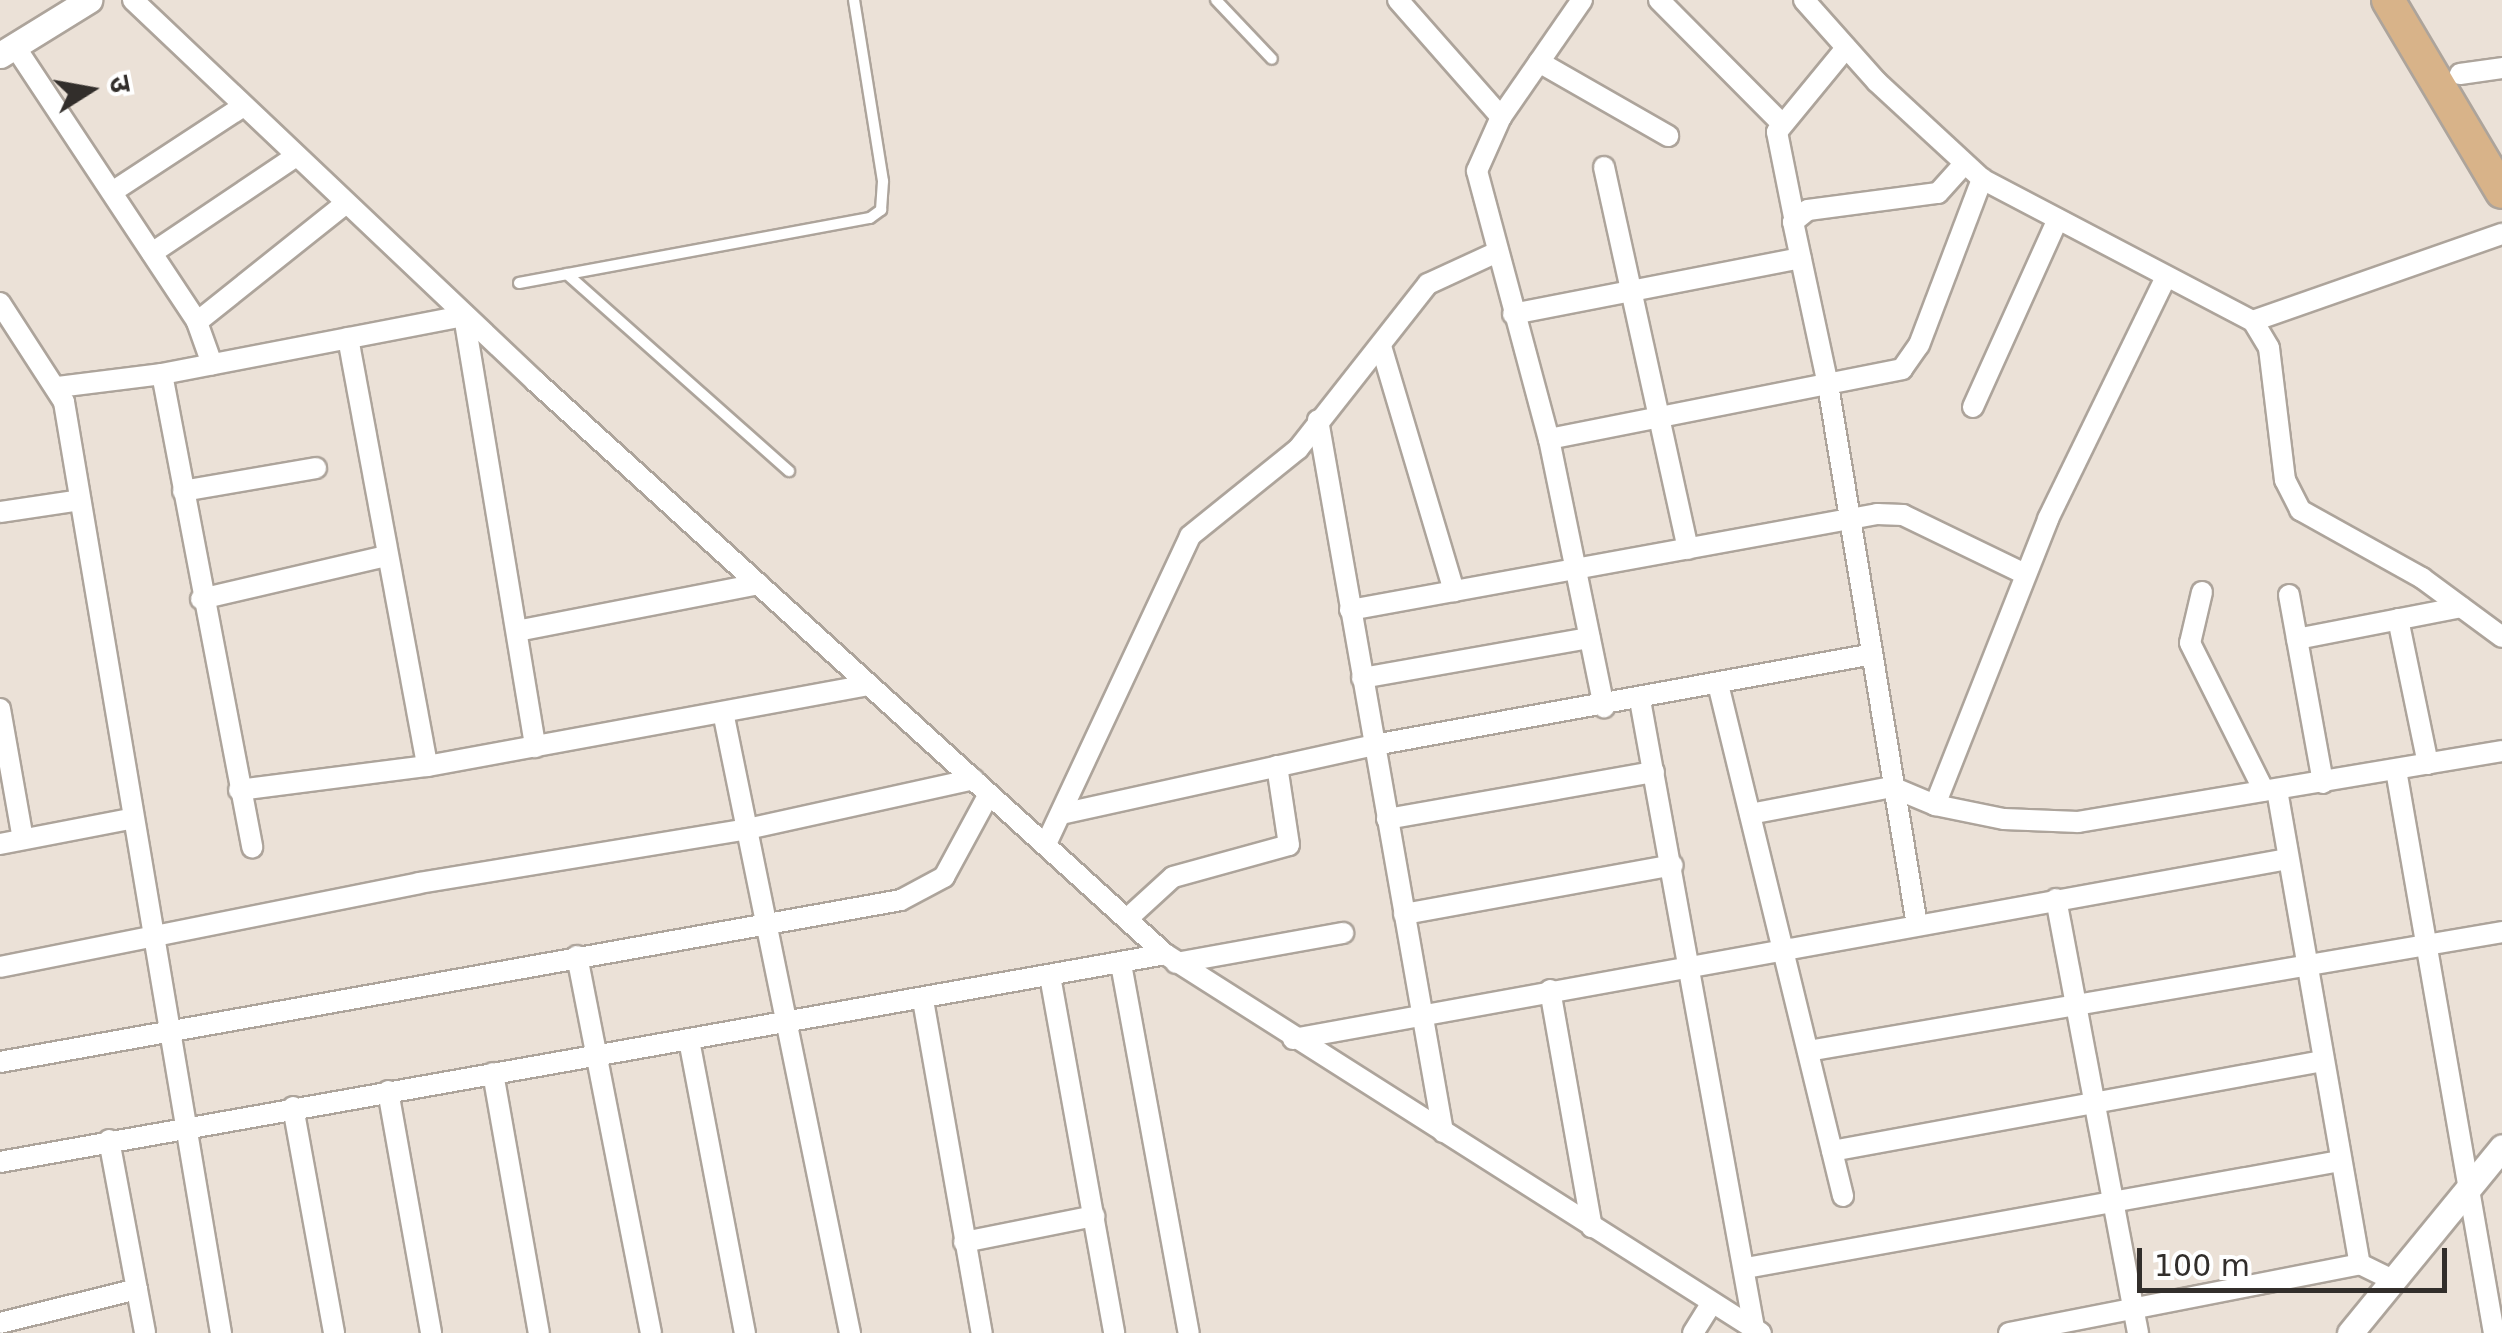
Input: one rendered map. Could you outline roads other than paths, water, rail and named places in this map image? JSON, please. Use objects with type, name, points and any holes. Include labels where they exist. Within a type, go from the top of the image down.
[{"type":"main road","points":[[2388,0],[2502,192]]},
{"type":"main road","points":[[2414,0],[2502,148]]},
{"type":"street","points":[[89,0],[7,50],[112,192],[198,322],[212,364]]},
{"type":"street","points":[[133,0],[464,316],[1170,958],[1757,1331]]},
{"type":"street","points":[[1398,0],[1501,117]]},
{"type":"street","points":[[1582,0],[1501,117],[1477,171],[1549,439],[1604,708]]},
{"type":"street","points":[[1659,0],[1780,122]]},
{"type":"street","points":[[1804,0],[1846,48],[1982,179],[2253,321],[2268,348],[2284,480],[2300,510],[2461,607],[2502,637]]},
{"type":"street","points":[[1846,48],[1780,122],[1776,144],[1828,385],[1868,655],[1917,925]]},
{"type":"street","points":[[1539,62],[1668,136]]},
{"type":"street","points":[[2460,74],[2502,68]]},
{"type":"street","points":[[112,192],[242,107]]},
{"type":"street","points":[[152,252],[296,158]]},
{"type":"street","points":[[1794,217],[1938,193],[1964,164]]},
{"type":"street","points":[[1604,166],[1688,549]]},
{"type":"street","points":[[1549,439],[1890,374],[1913,358],[1982,179]]},
{"type":"street","points":[[198,322],[345,204]]},
{"type":"street","points":[[1973,407],[2058,219]]},
{"type":"street","points":[[2253,321],[2502,234]]},
{"type":"street","points":[[1046,844],[1190,536],[1293,455],[1428,284],[1496,253]]},
{"type":"street","points":[[1513,314],[1801,258]]},
{"type":"street","points":[[1936,806],[2025,574],[2166,277]]},
{"type":"street","points":[[0,303],[58,387],[80,500],[130,820],[222,1333]]},
{"type":"street","points":[[58,387],[162,374],[464,316]]},
{"type":"street","points":[[464,316],[535,748]]},
{"type":"street","points":[[348,338],[427,766]]},
{"type":"street","points":[[1380,346],[1454,591]]},
{"type":"street","points":[[162,374],[201,598],[252,848]]},
{"type":"street","points":[[1318,420],[1443,1132]]},
{"type":"street","points":[[182,490],[316,468]]},
{"type":"street","points":[[0,512],[80,500]]},
{"type":"street","points":[[1350,610],[1850,520],[1903,515],[2025,574]]},
{"type":"street","points":[[201,598],[386,556]]},
{"type":"street","points":[[517,631],[758,584]]},
{"type":"street","points":[[2202,592],[2190,643],[2271,791],[2287,859],[2360,1264]]},
{"type":"street","points":[[2288,595],[2323,783]]},
{"type":"street","points":[[2297,639],[2461,607]]},
{"type":"street","points":[[2398,619],[2428,764]]},
{"type":"street","points":[[1362,678],[1590,638]]},
{"type":"street","points":[[1061,814],[1374,745],[1604,708],[1868,655]]},
{"type":"street","points":[[1718,684],[1843,1196]]},
{"type":"street","points":[[240,790],[535,748],[869,685]]},
{"type":"street","points":[[1640,700],[1757,1331]]},
{"type":"street","points":[[0,710],[23,839]]},
{"type":"street","points":[[722,712],[850,1333]]},
{"type":"street","points":[[1750,814],[1892,787],[1936,806],[2004,819],[2078,822],[2502,751]]},
{"type":"street","points":[[1126,919],[1173,877],[1290,845],[1277,766]]},
{"type":"street","points":[[2396,770],[2423,944],[2494,1333]]},
{"type":"street","points":[[1387,818],[1654,772]]},
{"type":"street","points":[[0,968],[151,935],[981,786]]},
{"type":"street","points":[[0,1062],[765,920],[902,900],[931,888],[981,786]]},
{"type":"street","points":[[0,844],[130,820]]},
{"type":"street","points":[[1294,1038],[1782,946],[2287,859]]},
{"type":"street","points":[[1404,914],[1673,865]]},
{"type":"street","points":[[2056,899],[2138,1333]]},
{"type":"street","points":[[1808,1051],[2304,962],[2502,932]]},
{"type":"street","points":[[0,1162],[185,1126],[1120,964],[1343,933]]},
{"type":"street","points":[[577,956],[601,1055],[651,1333]]},
{"type":"street","points":[[1120,964],[1189,1333]]},
{"type":"street","points":[[1050,976],[1114,1333]]},
{"type":"street","points":[[1550,990],[1592,1227]]},
{"type":"street","points":[[923,1000],[982,1333]]},
{"type":"street","points":[[689,1040],[745,1333]]},
{"type":"street","points":[[1832,1150],[2322,1061]]},
{"type":"street","points":[[492,1073],[539,1333]]},
{"type":"street","points":[[388,1091],[431,1333]]},
{"type":"street","points":[[293,1107],[334,1333]]},
{"type":"street","points":[[109,1140],[145,1333]]},
{"type":"street","points":[[2350,1333],[2502,1148]]},
{"type":"street","points":[[1746,1268],[2340,1162]]},
{"type":"street","points":[[964,1242],[1094,1216]]},
{"type":"street","points":[[2008,1333],[2360,1264],[2391,1279]]},
{"type":"street","points":[[0,1323],[137,1290]]},
{"type":"street","points":[[1693,1333],[1711,1304]]},
{"type":"lane","points":[[518,284],[870,218],[881,210],[883,180],[854,0]]},
{"type":"lane","points":[[1216,0],[1272,59]]},
{"type":"lane","points":[[567,274],[789,471]]}]
